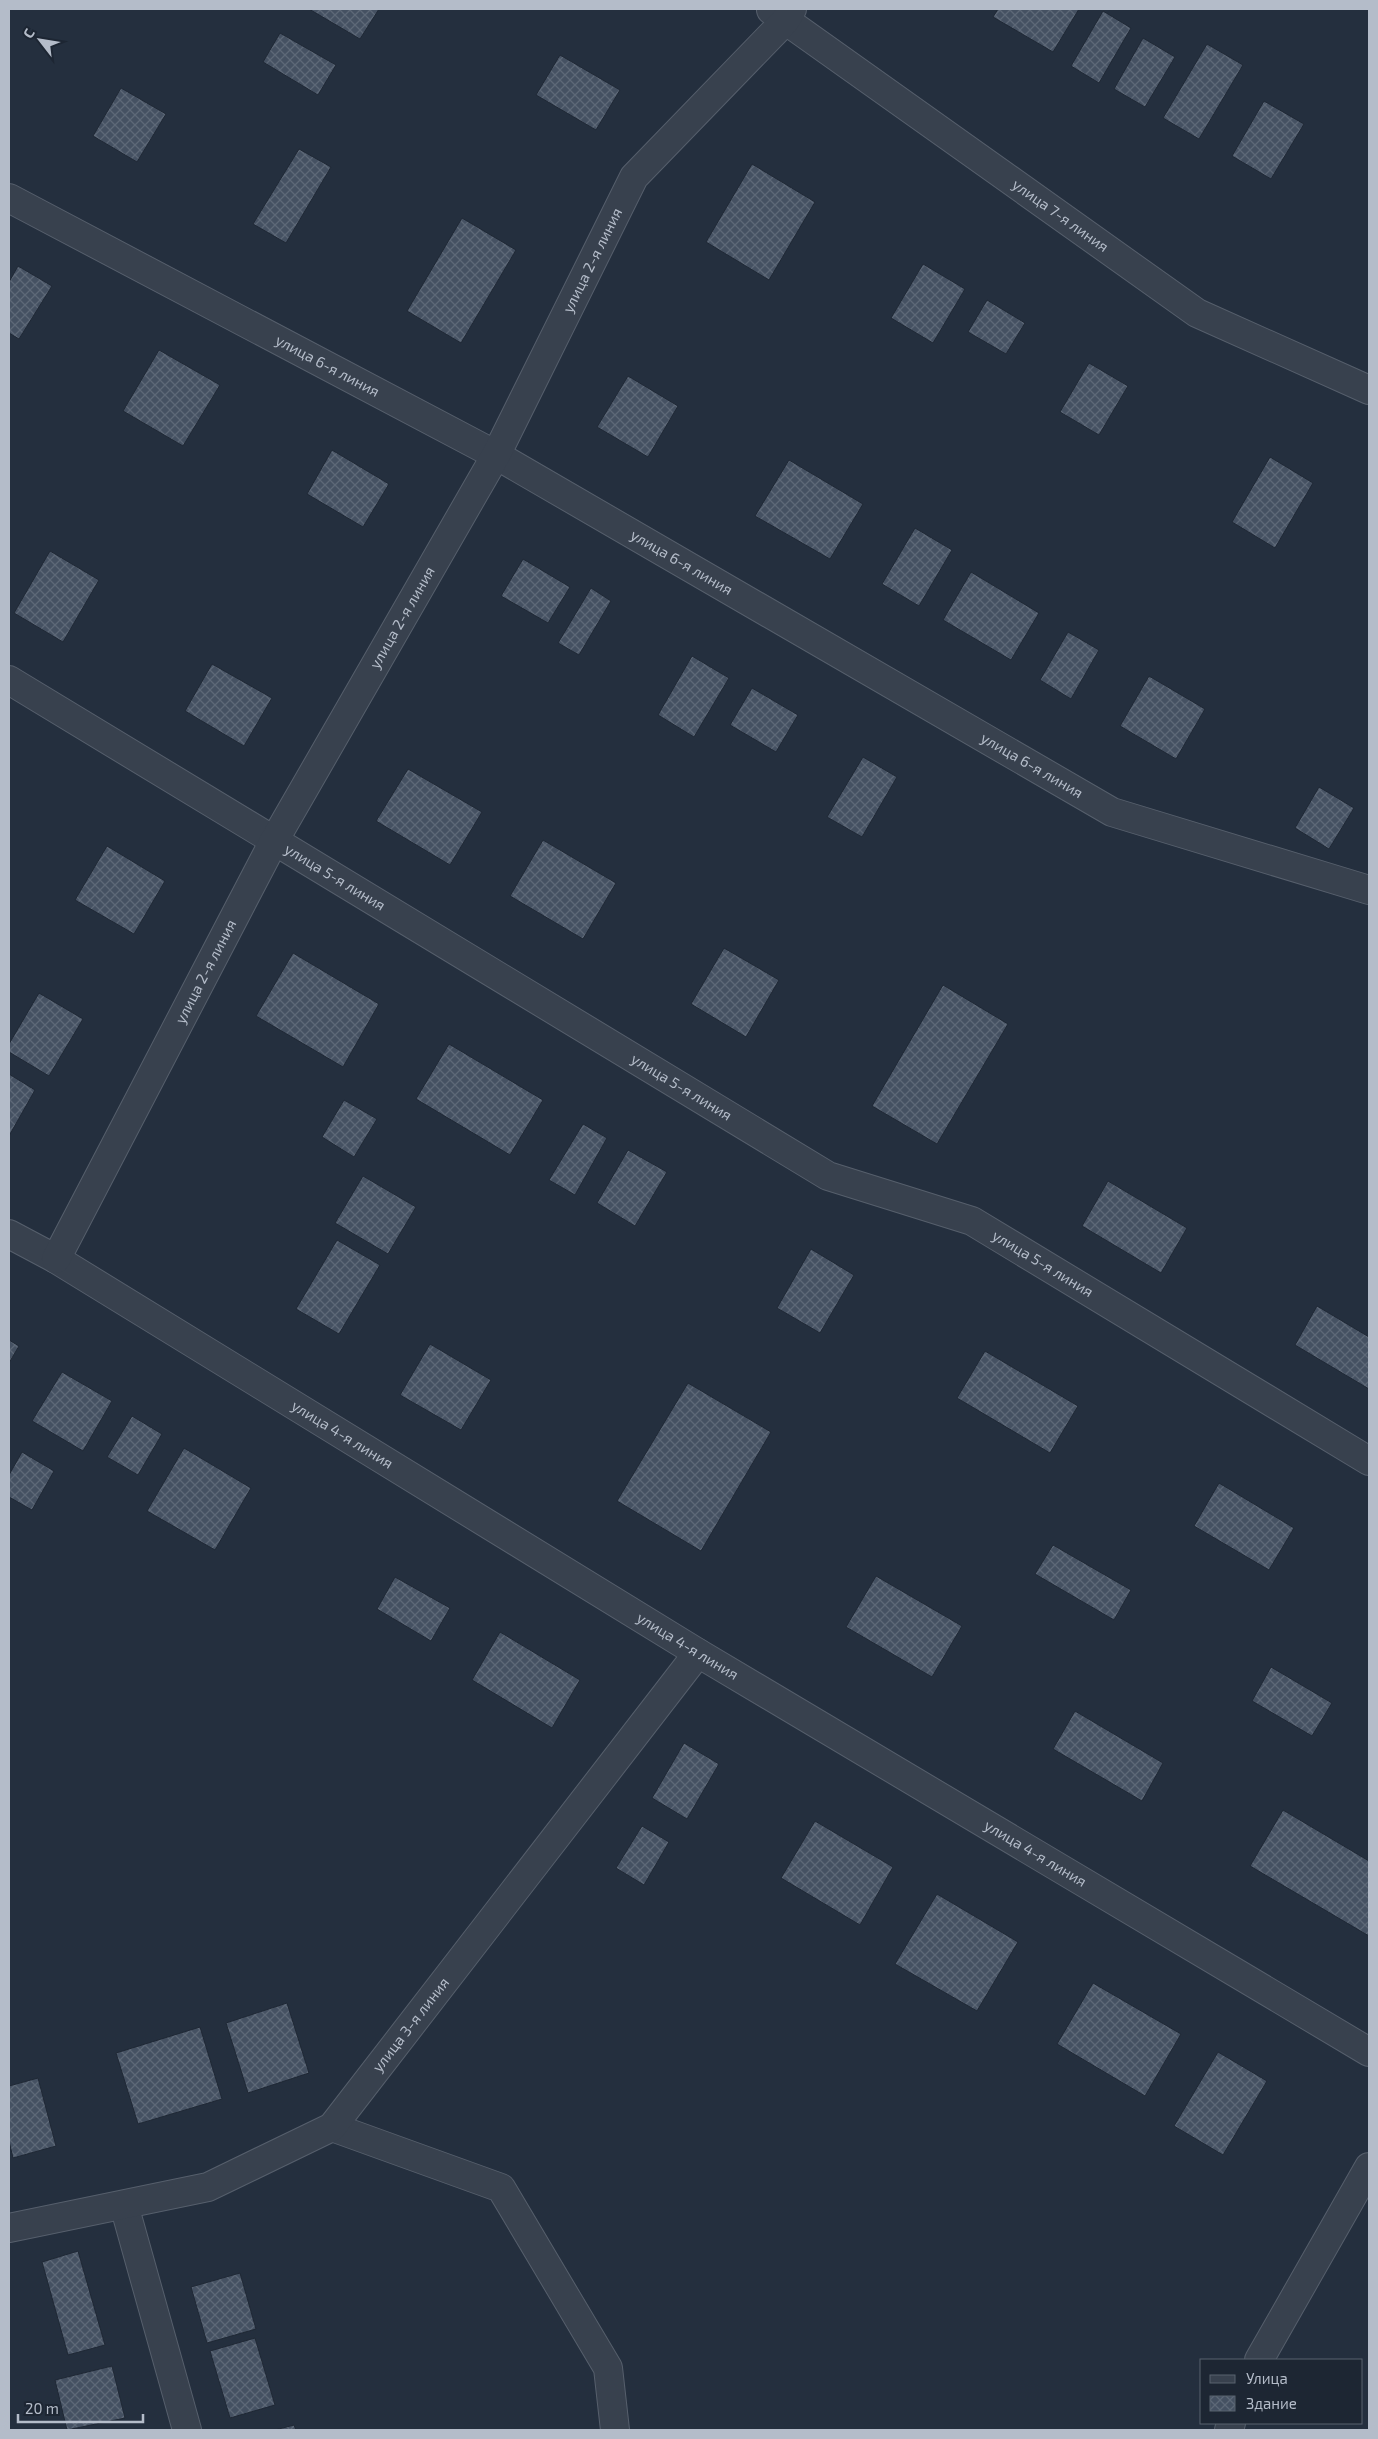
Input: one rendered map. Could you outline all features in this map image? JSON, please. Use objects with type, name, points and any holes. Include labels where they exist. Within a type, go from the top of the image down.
[{"type":"street","name":"улица 7-я линия","points":[[782,13],[1197,313],[1369,390]]},
{"type":"street","name":"улица 2-я линия","points":[[56,1260],[274,841],[496,455],[634,177],[782,13]]},
{"type":"street","name":"улица 6-я линия","points":[[9,198],[496,455],[1112,812],[1369,890]]},
{"type":"street","name":"улица 5-я линия","points":[[9,680],[828,1176],[972,1221],[1369,1461]]},
{"type":"street","name":"улица 4-я линия","points":[[9,1234],[56,1260],[698,1653],[1369,2052]]},
{"type":"street","name":"улица 3-я линия","points":[[9,2228],[208,2187],[332,2128],[698,1653]]},
{"type":"street","points":[[332,2128],[501,2188],[608,2368],[615,2430]]},
{"type":"street","points":[[1260,2359],[1369,2167]]},
{"type":"street","points":[[124,2204],[187,2430]]},
{"type":"building","points":[[309,9],[379,9],[360,39]]},
{"type":"building","points":[[998,9],[1079,9],[1053,52],[993,17]]},
{"type":"building","points":[[1103,11],[1131,28],[1099,83],[1071,66]]},
{"type":"building","points":[[280,33],[336,65],[318,95],[263,62]]},
{"type":"building","points":[[1143,38],[1175,57],[1145,107],[1114,89]]},
{"type":"building","points":[[1207,44],[1243,65],[1199,139],[1163,118]]},
{"type":"building","points":[[560,55],[620,90],[596,130],[536,95]]},
{"type":"building","points":[[121,88],[166,114],[137,162],[93,136]]},
{"type":"building","points":[[1264,101],[1304,124],[1271,179],[1232,156]]},
{"type":"building","points":[[299,149],[331,167],[286,243],[253,224]]},
{"type":"building","points":[[752,164],[815,202],[769,280],[706,242]]},
{"type":"building","points":[[462,218],[516,250],[461,343],[407,311]]},
{"type":"building","points":[[923,264],[965,289],[933,343],[891,318]]},
{"type":"building","points":[[18,266],[52,286],[19,339],[9,333],[9,282]]},
{"type":"building","points":[[987,300],[1025,323],[1006,354],[968,332]]},
{"type":"building","points":[[159,350],[220,385],[183,446],[123,411]]},
{"type":"building","points":[[1089,363],[1128,386],[1099,435],[1060,412]]},
{"type":"building","points":[[628,376],[678,406],[648,457],[597,427]]},
{"type":"building","points":[[332,450],[389,484],[363,527],[307,494]]},
{"type":"building","points":[[1270,457],[1313,483],[1275,548],[1232,522]]},
{"type":"building","points":[[789,460],[863,504],[830,559],[755,516]]},
{"type":"building","points":[[915,528],[952,550],[919,606],[882,584]]},
{"type":"building","points":[[50,551],[99,580],[63,642],[14,613]]},
{"type":"building","points":[[523,559],[570,587],[548,623],[501,596]]},
{"type":"building","points":[[971,572],[1039,613],[1011,660],[943,620]]},
{"type":"building","points":[[591,588],[611,601],[579,655],[558,643]]},
{"type":"building","points":[[1068,632],[1099,650],[1071,699],[1040,680]]},
{"type":"building","points":[[692,656],[729,678],[694,737],[658,715]]},
{"type":"building","points":[[212,664],[272,698],[244,746],[185,711]]},
{"type":"building","points":[[1149,676],[1205,709],[1176,759],[1120,726]]},
{"type":"building","points":[[752,688],[798,715],[776,752],[730,725]]},
{"type":"building","points":[[863,757],[897,777],[862,837],[827,817]]},
{"type":"building","points":[[408,769],[482,812],[450,865],[376,821]]},
{"type":"building","points":[[1319,787],[1354,808],[1329,849],[1295,828]]},
{"type":"building","points":[[543,840],[616,883],[583,939],[510,896]]},
{"type":"building","points":[[107,846],[165,881],[134,934],[75,900]]},
{"type":"building","points":[[724,948],[779,980],[746,1037],[691,1004]]},
{"type":"building","points":[[293,953],[379,1004],[343,1067],[256,1016]]},
{"type":"building","points":[[943,985],[1008,1024],[937,1144],[872,1106]]},
{"type":"building","points":[[39,993],[83,1019],[49,1076],[9,1052],[9,1044]]},
{"type":"building","points":[[449,1044],[543,1100],[510,1155],[416,1099]]},
{"type":"building","points":[[9,1074],[35,1090],[9,1136]]},
{"type":"building","points":[[344,1100],[377,1119],[354,1157],[322,1137]]},
{"type":"building","points":[[583,1124],[607,1138],[575,1195],[549,1180]]},
{"type":"building","points":[[628,1150],[667,1172],[635,1226],[597,1203]]},
{"type":"building","points":[[363,1176],[416,1207],[388,1254],[335,1223]]},
{"type":"building","points":[[1108,1181],[1187,1228],[1161,1273],[1082,1226]]},
{"type":"building","points":[[337,1240],[380,1265],[339,1334],[296,1309]]},
{"type":"building","points":[[811,1249],[854,1275],[820,1333],[777,1308]]},
{"type":"building","points":[[1317,1306],[1369,1337],[1369,1389],[1295,1345]]},
{"type":"building","points":[[9,1340],[19,1346],[9,1363]]},
{"type":"building","points":[[430,1344],[491,1380],[461,1430],[400,1395]]},
{"type":"building","points":[[985,1351],[1078,1406],[1050,1453],[957,1398]]},
{"type":"building","points":[[62,1372],[112,1401],[83,1451],[32,1421]]},
{"type":"building","points":[[688,1383],[771,1432],[701,1551],[617,1501]]},
{"type":"building","points":[[132,1416],[162,1434],[138,1475],[107,1457]]},
{"type":"building","points":[[184,1448],[251,1488],[215,1550],[147,1511]]},
{"type":"building","points":[[22,1452],[54,1471],[32,1510],[9,1497],[9,1475]]},
{"type":"building","points":[[1219,1483],[1294,1528],[1269,1570],[1194,1526]]},
{"type":"building","points":[[1053,1545],[1131,1590],[1114,1620],[1035,1574]]},
{"type":"building","points":[[876,1576],[962,1626],[932,1677],[846,1627]]},
{"type":"building","points":[[395,1577],[450,1608],[431,1641],[377,1609]]},
{"type":"building","points":[[500,1632],[580,1680],[552,1728],[472,1680]]},
{"type":"building","points":[[1271,1667],[1332,1703],[1312,1736],[1252,1701]]},
{"type":"building","points":[[1075,1711],[1163,1763],[1142,1801],[1053,1749]]},
{"type":"building","points":[[684,1743],[719,1764],[687,1819],[652,1798]]},
{"type":"building","points":[[1283,1810],[1369,1861],[1369,1936],[1250,1866]]},
{"type":"building","points":[[815,1821],[893,1867],[860,1925],[781,1878]]},
{"type":"building","points":[[642,1826],[669,1842],[644,1885],[616,1868]]},
{"type":"building","points":[[937,1894],[1018,1942],[977,2011],[895,1964]]},
{"type":"building","points":[[1093,1983],[1181,2034],[1145,2096],[1057,2044]]},
{"type":"building","points":[[287,2003],[309,2073],[248,2093],[226,2023]]},
{"type":"building","points":[[200,2027],[222,2099],[138,2124],[116,2053]]},
{"type":"building","points":[[1218,2052],[1267,2081],[1223,2155],[1174,2126]]},
{"type":"building","points":[[38,2078],[56,2146],[13,2158],[9,2141],[9,2086]]},
{"type":"building","points":[[78,2251],[105,2345],[68,2355],[42,2262]]},
{"type":"building","points":[[240,2273],[256,2329],[207,2343],[191,2287]]},
{"type":"building","points":[[255,2338],[275,2405],[230,2418],[210,2351]]},
{"type":"building","points":[[112,2366],[125,2418],[67,2430],[55,2380]]},
{"type":"building","points":[[294,2425],[296,2430],[275,2430]]}]
